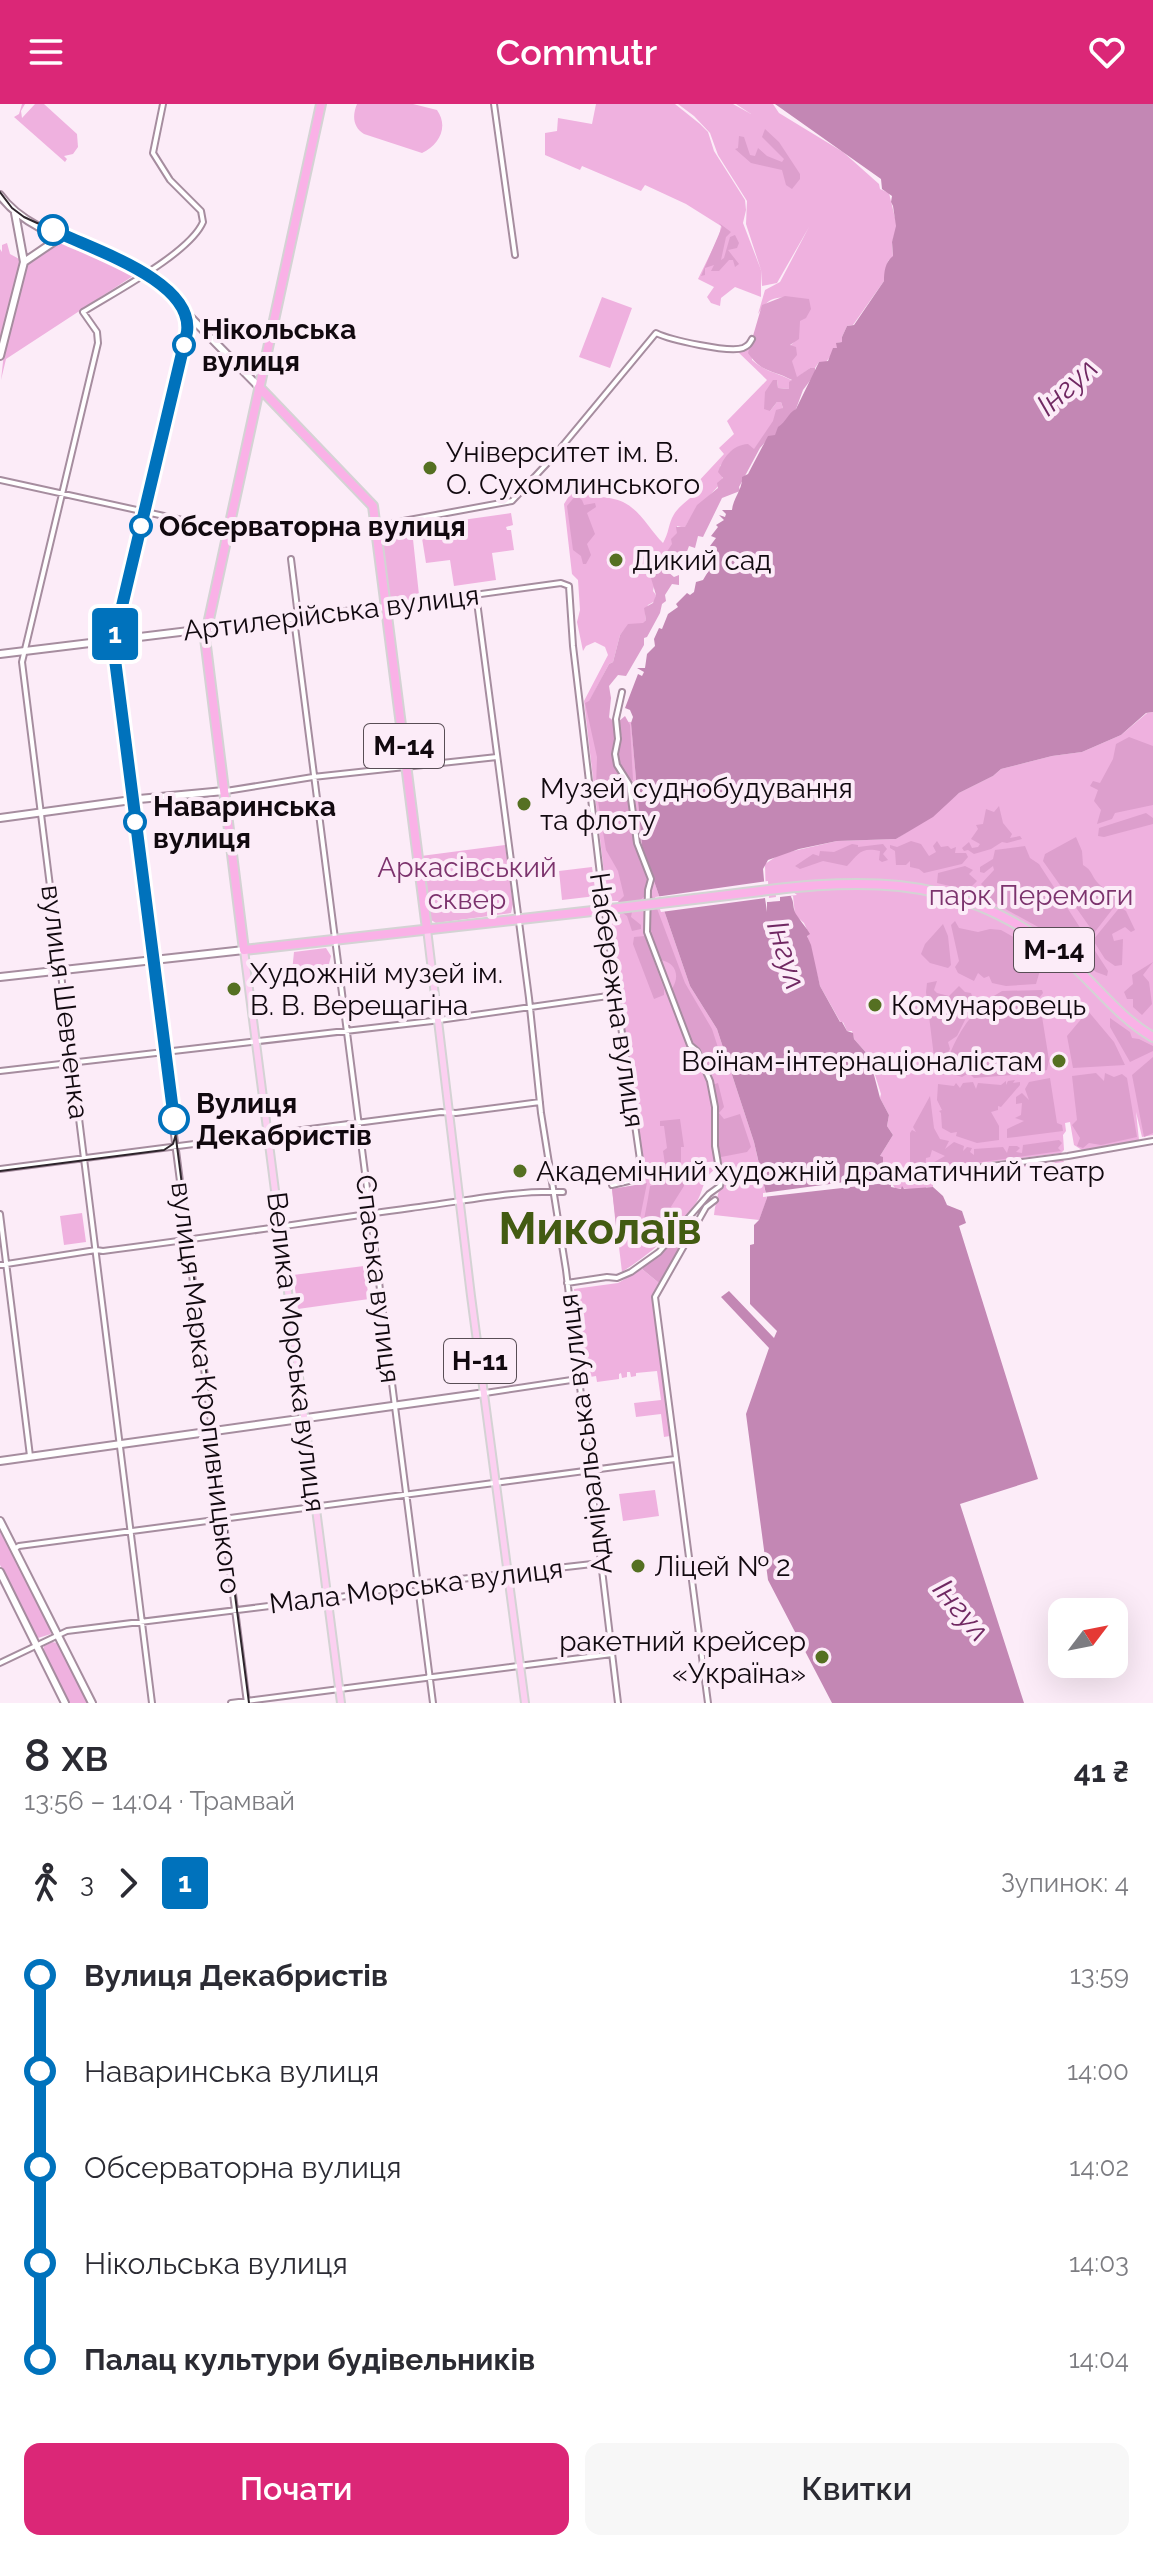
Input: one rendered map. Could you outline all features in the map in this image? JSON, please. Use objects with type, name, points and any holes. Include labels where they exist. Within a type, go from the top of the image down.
[{"type":"highway","name":"Велика Морська вулиця","points":[[244,950],[205,644],[321,104]]},
{"type":"highway","name":"М-14","points":[[259,387],[371,502],[427,929]]},
{"type":"highway","name":"М-14","points":[[244,950],[840,882],[886,884],[936,892],[992,913],[1029,932],[1076,968],[1129,1019],[1153,1037]]},
{"type":"main road","name":"Н-11","points":[[427,929],[525,1703]]},
{"type":"main road","name":"Велика Морська вулиця","points":[[244,950],[341,1703]]},
{"type":"street","points":[[146,275],[197,232],[203,222],[201,211],[170,180],[153,153],[163,104]]},
{"type":"street","points":[[494,104],[515,255]]},
{"type":"street","points":[[0,195],[13,210],[33,223],[146,275],[259,387]]},
{"type":"street","points":[[0,356],[24,262],[13,210]]},
{"type":"street","points":[[19,232],[22,226],[33,223]]},
{"type":"street","points":[[24,262],[55,241],[59,234]]},
{"type":"street","points":[[20,242],[28,251],[37,253]]},
{"type":"street","name":"вулиця Шевченка","points":[[146,275],[83,312],[98,338],[22,665],[152,1703]]},
{"type":"street","name":"вулиця Марка Кропивницького","points":[[193,319],[187,325],[112,640],[247,1702]]},
{"type":"street","points":[[376,526],[512,501],[554,456],[656,333],[683,343],[738,349],[748,345],[752,339]]},
{"type":"street","points":[[0,480],[229,530]]},
{"type":"street","name":"Спаська вулиця","points":[[291,559],[313,777],[433,1703]]},
{"type":"street","name":"Артилерійська вулиця","points":[[0,654],[567,583]]},
{"type":"street","name":"Набережна вулиця","points":[[567,583],[604,909],[641,1178],[612,1185]]},
{"type":"street","name":"Адміральська вулиця","points":[[476,594],[540,1102],[567,1283],[618,1703]]},
{"type":"street","points":[[567,1283],[617,1278],[652,1258],[709,1194],[720,1186],[721,1181],[715,1146],[715,1107],[708,1073],[697,1051],[690,1045],[647,932],[651,879],[637,843],[629,784],[617,765],[615,754],[618,739],[616,719],[622,692]]},
{"type":"street","points":[[0,818],[313,777],[497,757]]},
{"type":"street","points":[[0,977],[244,950]]},
{"type":"street","points":[[0,1071],[439,1020],[615,995]]},
{"type":"street","points":[[0,1169],[358,1122],[540,1102]]},
{"type":"street","points":[[897,1178],[1087,1154],[1153,1141]]},
{"type":"street","points":[[3,1265],[460,1202],[563,1192]]},
{"type":"street","points":[[701,1205],[715,1200],[706,1207],[655,1297],[708,1703]]},
{"type":"street","points":[[0,1214],[3,1265],[30,1456]]},
{"type":"street","points":[[0,1461],[578,1379]]},
{"type":"street","points":[[14,1549],[223,1518],[675,1459]]},
{"type":"street","points":[[0,1521],[92,1703]]},
{"type":"street","name":"Мала Морська вулиця","points":[[0,1663],[65,1632],[327,1599],[417,1584],[601,1563]]},
{"type":"street","points":[[0,1572],[65,1703]]},
{"type":"street","points":[[231,1703],[612,1654]]},
{"type":"green space","points":[[22,104],[25,104],[21,111],[22,118],[35,104],[44,104],[77,134],[78,147],[73,154],[64,156],[67,159],[65,162],[14,117],[19,114]]},
{"type":"green space","points":[[357,104],[413,104],[437,110],[442,123],[440,135],[422,153],[364,134],[354,121]]},
{"type":"green space","points":[[596,104],[675,104],[708,132],[714,151],[745,200],[743,223],[761,270],[761,297],[735,287],[721,298],[720,306],[711,303],[707,297],[714,287],[698,279],[721,226],[686,204],[645,185],[641,191],[582,166],[580,170],[545,155],[545,133],[557,131],[558,118],[592,124]]},
{"type":"green space","points":[[678,104],[733,104],[751,114],[736,104],[773,104],[779,113],[843,152],[879,184],[880,189],[889,193],[897,226],[892,243],[893,257],[888,261],[884,281],[853,325],[847,326],[842,342],[837,343],[837,348],[826,362],[819,362],[815,368],[810,368],[797,378],[790,346],[794,342],[788,298],[770,300],[758,314],[765,290],[780,282],[809,227],[777,283],[762,286],[761,270],[746,224],[747,201],[718,155],[710,133]]},
{"type":"green space","points":[[765,129],[779,142],[800,174],[792,189],[786,185],[782,170],[751,163],[735,149],[738,148],[739,136],[744,137],[750,155],[755,156],[758,148],[782,162],[784,159],[762,137]]},
{"type":"green space","points":[[719,223],[731,232],[726,237],[721,260],[730,237],[735,235],[739,243],[737,248],[728,250],[739,264],[735,267],[733,260],[729,260],[719,271],[711,271],[714,265],[705,268],[705,275],[701,276],[722,227]]},
{"type":"green space","points":[[62,241],[125,269],[133,276],[6,359],[1,380],[4,353],[27,261]]},
{"type":"green space","points":[[7,243],[10,254],[21,260],[0,342],[0,249],[2,252],[2,245]]},
{"type":"green space","points":[[785,296],[809,299],[811,309],[800,321],[799,339],[790,345],[796,347],[797,355],[792,361],[797,377],[810,368],[815,368],[815,374],[803,390],[796,409],[775,436],[760,448],[739,487],[740,491],[722,498],[703,537],[698,536],[695,548],[689,546],[683,562],[678,561],[668,572],[674,577],[679,575],[679,585],[672,584],[665,595],[666,601],[626,676],[618,675],[609,686],[609,718],[615,723],[617,740],[614,766],[627,785],[640,862],[648,876],[645,896],[633,906],[631,917],[641,925],[641,929],[632,931],[627,916],[620,911],[619,901],[624,896],[618,871],[606,850],[596,789],[597,757],[585,703],[613,662],[620,635],[628,624],[646,620],[644,608],[653,603],[656,595],[651,578],[672,544],[676,527],[685,527],[697,505],[718,488],[717,483],[723,478],[718,472],[729,453],[748,444],[754,449],[773,421],[776,410],[783,408],[781,402],[777,402],[770,411],[764,409],[765,392],[773,380],[777,380],[778,388],[789,389],[792,380],[763,368],[748,353],[762,305]]},
{"type":"green space","points":[[602,297],[632,308],[610,368],[579,357]]},
{"type":"green space","points":[[751,347],[752,360],[793,381],[789,389],[778,388],[777,380],[770,411],[777,402],[781,402],[783,408],[754,450],[727,457],[720,466],[723,480],[685,528],[677,526],[677,533],[682,538],[658,567],[653,591],[655,601],[648,605],[646,620],[643,624],[629,624],[620,635],[613,662],[609,664],[589,702],[614,721],[631,722],[642,846],[690,986],[717,1029],[754,1142],[767,1199],[759,1220],[714,1215],[721,1182],[719,1161],[687,1164],[688,1171],[714,1167],[696,1203],[663,1241],[622,1272],[612,1189],[646,1184],[608,919],[620,916],[618,901],[607,899],[584,701],[608,655],[605,647],[595,642],[583,651],[577,622],[580,610],[578,580],[572,574],[564,504],[574,488],[623,502],[640,515],[663,543],[675,513],[700,489],[696,484],[724,454],[719,448],[734,434],[727,421],[767,380],[737,351]]},
{"type":"green space","points":[[576,495],[584,505],[595,503],[596,507],[587,513],[595,534],[587,544],[591,555],[586,564],[573,550],[567,506]]},
{"type":"green space","points":[[511,513],[513,525],[506,527],[511,530],[514,550],[492,553],[496,580],[454,586],[450,560],[426,563],[420,526]]},
{"type":"green space","points":[[408,525],[412,530],[419,595],[417,599],[394,603],[388,597],[380,533],[383,529]]},
{"type":"green space","name":"парк Перемоги","points":[[1153,712],[1153,1135],[1142,1137],[1136,1112],[1139,1140],[1082,1150],[1074,1145],[1070,1122],[1065,1123],[1064,1150],[1061,1153],[889,1173],[880,1156],[893,1135],[887,1126],[889,1115],[880,1098],[869,1056],[854,1039],[852,1031],[847,1031],[841,1023],[820,986],[809,934],[804,923],[795,915],[793,896],[766,902],[765,864],[780,854],[837,841],[896,839],[959,793],[1001,769],[1082,752],[1121,735],[1147,713]]},
{"type":"green space","points":[[625,716],[630,725],[633,780],[629,781],[617,754],[622,736],[618,722]]},
{"type":"green space","points":[[1129,737],[1153,746],[1153,805],[1115,813],[1112,819],[1097,824],[1101,810],[1094,801],[1098,790],[1090,786],[1093,781],[1100,783],[1113,759],[1116,744]]},
{"type":"green space","points":[[999,806],[1003,823],[1012,834],[1010,838],[1020,836],[1022,839],[1002,842],[974,854],[964,851],[962,848],[969,842],[972,848],[978,847],[980,844],[971,839],[978,829],[976,825],[983,824],[986,809],[994,812]]},
{"type":"green space","points":[[1146,813],[1153,818],[1153,824],[1098,836],[1099,828]]},
{"type":"green space","points":[[1076,837],[1082,851],[1083,865],[1118,902],[1094,933],[1043,861],[1045,854]]},
{"type":"green space","points":[[911,841],[921,844],[929,856],[936,852],[933,846],[937,841],[941,847],[956,847],[955,853],[966,853],[968,857],[962,864],[924,873],[910,867],[910,861],[906,865],[896,865],[895,851],[890,845],[897,847]]},
{"type":"green space","points":[[852,844],[858,847],[883,844],[887,849],[883,854],[888,860],[879,860],[880,851],[868,850],[860,852],[847,866],[823,861],[800,869],[795,866],[813,854],[819,856],[820,851],[834,852]]},
{"type":"green space","name":"Аркасівський сквер","points":[[505,845],[513,904],[511,913],[436,923],[431,920],[421,856]]},
{"type":"green space","points":[[1025,846],[1030,858],[1039,864],[1108,971],[1107,976],[1096,972],[1049,933],[980,895],[985,888],[981,884],[994,870],[993,866],[984,873],[980,872],[980,867],[993,859],[995,850]]},
{"type":"green space","points":[[965,866],[973,870],[969,874],[977,881],[971,891],[937,883],[938,873]]},
{"type":"green space","points":[[592,867],[596,896],[562,900],[559,871]]},
{"type":"green space","points":[[650,890],[685,983],[712,1029],[724,1066],[717,1070],[708,1071],[699,1049],[690,1042],[671,990],[676,980],[675,971],[670,964],[660,960],[649,932]]},
{"type":"green space","points":[[1120,907],[1126,911],[1135,930],[1131,932],[1125,927],[1112,934],[1114,941],[1123,939],[1122,965],[1115,966],[1105,959],[1093,940]]},
{"type":"green space","points":[[955,921],[959,928],[978,932],[1001,930],[1035,949],[1041,967],[1036,984],[1006,986],[992,983],[989,976],[984,978],[978,973],[974,981],[958,973],[955,967],[959,961],[951,925]]},
{"type":"green space","points":[[943,924],[948,936],[951,965],[948,968],[930,963],[921,954],[925,944]]},
{"type":"green space","points":[[645,936],[664,989],[664,995],[654,999],[633,944],[634,937]]},
{"type":"green space","points":[[326,948],[331,956],[328,968],[292,972],[294,952]]},
{"type":"green space","points":[[1153,962],[1143,975],[1149,982],[1152,1004],[1142,1015],[1133,1007],[1133,999],[1127,999],[1124,992],[1133,984],[1132,975]]},
{"type":"green space","points":[[937,981],[934,990],[937,993],[949,996],[959,986],[971,993],[974,1002],[957,1036],[948,1042],[950,1049],[936,1073],[926,992],[927,983]]},
{"type":"green space","points":[[1042,990],[1039,998],[1049,1060],[1047,1070],[974,1078],[969,1073],[962,1077],[949,1073],[941,1075],[942,1070],[947,1069],[957,1038],[979,1005],[1002,991]]},
{"type":"green space","points":[[1088,1011],[1114,1042],[1125,1065],[1073,1068],[1067,1036]]},
{"type":"green space","points":[[1110,1018],[1130,1032],[1132,1038],[1153,1046],[1153,1051],[1130,1062],[1110,1027]]},
{"type":"green space","points":[[1153,1057],[1153,1133],[1144,1137],[1132,1075]]},
{"type":"green space","points":[[1096,1073],[1104,1081],[1105,1073],[1114,1077],[1122,1074],[1127,1078],[1137,1137],[1101,1145],[1089,1143],[1083,1148],[1077,1146],[1080,1138],[1072,1125],[1077,1120],[1072,1076]]},
{"type":"green space","points":[[1050,1078],[1057,1123],[1062,1125],[1063,1131],[1007,1138],[1007,1129],[1024,1121],[1015,1118],[1021,1115],[1022,1103],[1016,1104],[1016,1097],[1022,1093],[1029,1100],[1025,1089],[1029,1082]]},
{"type":"green space","points":[[1015,1080],[1013,1083],[1020,1082],[1020,1085],[1001,1107],[998,1106],[998,1110],[991,1112],[999,1126],[999,1140],[977,1143],[942,1128],[939,1111],[942,1110],[937,1100],[938,1084],[954,1086],[956,1083],[960,1088],[963,1083],[973,1082],[976,1089],[978,1083],[1001,1085],[1006,1081],[1006,1085],[1008,1081]]},
{"type":"green space","points":[[718,1083],[724,1107],[719,1113],[724,1119],[740,1114],[751,1147],[747,1152],[721,1157],[717,1152],[712,1085]]},
{"type":"green space","points":[[930,1096],[934,1128],[940,1139],[949,1141],[945,1149],[954,1142],[964,1146],[963,1151],[967,1147],[972,1148],[970,1152],[974,1155],[974,1149],[1003,1147],[1007,1153],[1009,1146],[1017,1146],[1020,1148],[1016,1152],[1022,1153],[1023,1145],[1059,1140],[1062,1143],[1058,1148],[1061,1151],[961,1165],[954,1163],[931,1169],[929,1165],[945,1156],[932,1150],[930,1157],[926,1158],[925,1169],[912,1171],[910,1133],[912,1130],[916,1132],[913,1127]]},
{"type":"green space","points":[[680,1119],[684,1147],[681,1147],[681,1162],[665,1164],[663,1151],[667,1148],[664,1126],[660,1126],[660,1121]]},
{"type":"green space","points":[[1063,1160],[933,1178],[933,1187],[926,1187],[926,1190],[895,1188],[891,1182]]},
{"type":"green space","points":[[683,1174],[684,1186],[657,1229],[641,1246],[639,1242],[650,1186],[669,1182],[669,1176]]},
{"type":"green space","points":[[647,1183],[639,1223],[616,1227],[612,1189]]},
{"type":"green space","points":[[82,1213],[86,1242],[64,1245],[60,1216]]},
{"type":"green space","points":[[682,1232],[687,1235],[659,1283],[642,1269]]},
{"type":"green space","points":[[364,1266],[369,1299],[298,1309],[293,1275]]},
{"type":"green space","points":[[642,1269],[659,1283],[653,1294],[670,1436],[664,1437],[661,1414],[636,1417],[634,1403],[661,1400],[657,1371],[636,1373],[631,1377],[627,1372],[627,1377],[622,1378],[621,1373],[619,1379],[597,1382],[596,1376],[584,1378],[574,1289],[618,1283]]},
{"type":"green space","points":[[655,1490],[659,1516],[623,1521],[619,1494]]},
{"type":"green space","points":[[0,1527],[50,1626],[51,1634],[38,1638],[34,1634],[0,1565]]},
{"type":"green space","points":[[58,1643],[89,1703],[69,1703],[43,1652],[44,1646]]},
{"type":"water","name":"Інгул","points":[[775,104],[1153,104],[1153,712],[1146,713],[1121,735],[1082,752],[1001,769],[959,793],[933,817],[896,839],[837,841],[799,849],[768,860],[763,869],[766,902],[780,900],[778,887],[783,887],[791,896],[795,913],[810,934],[807,936],[820,986],[840,1022],[853,1033],[854,1039],[869,1056],[880,1098],[889,1115],[887,1126],[893,1135],[880,1156],[883,1157],[883,1164],[890,1164],[885,1166],[886,1170],[895,1172],[890,1176],[891,1187],[933,1187],[947,1205],[962,1211],[966,1223],[959,1226],[1038,1479],[960,1504],[1024,1703],[832,1703],[768,1580],[746,1414],[769,1348],[721,1297],[729,1291],[774,1338],[777,1331],[750,1304],[750,1245],[754,1244],[754,1225],[767,1198],[754,1142],[717,1029],[690,986],[642,846],[631,723],[633,717],[630,710],[625,708],[638,674],[642,676],[644,672],[637,668],[645,668],[647,654],[655,646],[654,639],[668,614],[678,607],[676,604],[687,593],[690,595],[694,592],[696,582],[703,580],[715,560],[715,551],[710,546],[716,538],[711,536],[718,527],[716,525],[724,520],[719,515],[725,517],[722,510],[732,510],[742,477],[748,474],[768,436],[775,435],[778,427],[796,409],[819,362],[828,361],[833,348],[837,348],[836,343],[842,342],[847,326],[854,325],[884,281],[887,264],[893,256],[896,226],[892,196],[882,189],[881,179]]},
{"type":"pier","points":[[768,881],[769,898],[776,897],[775,885],[782,883],[797,895],[767,902],[767,912],[765,898],[661,912],[655,897]]},
{"type":"pier","points":[[897,1175],[895,1182],[763,1197],[763,1193]]},
{"type":"tram line","points":[[0,192],[12,208],[24,217],[124,261],[149,277],[171,294],[184,312],[187,332],[113,640],[113,651],[249,1703]]},
{"type":"tram line","name":"1","points":[[53,230],[149,275],[181,305],[188,326],[113,644],[174,1119]]},
{"type":"tram line","points":[[0,1171],[164,1150],[173,1144],[176,1134]]},
{"type":"place","name":"Нікольська вулиця","points":[[184,345]]},
{"type":"place","name":"Університет ім. В. О. Сухомлинського","points":[[430,468]]},
{"type":"place","name":"Обсерваторна вулиця","points":[[141,526]]},
{"type":"place","name":"Дикий сад","points":[[616,560]]},
{"type":"place","name":"Музей суднобудування та флоту","points":[[524,804]]},
{"type":"place","name":"Наваринська вулиця","points":[[135,822]]},
{"type":"place","name":"Художній музей ім. В. В. Верещагіна","points":[[234,989]]},
{"type":"place","name":"Комунаровець","points":[[875,1005]]},
{"type":"place","name":"Воїнам-інтернаціоналістам","points":[[1059,1061]]},
{"type":"place","name":"Вулиця Декабристів","points":[[174,1119]]},
{"type":"place","name":"Академічний художній драматичний театр","points":[[520,1171]]},
{"type":"place","name":"Ліцей № 2","points":[[638,1566]]},
{"type":"place","name":"ракетний крейсер «Україна»","points":[[822,1657]]},
{"type":"district","name":"Миколаїв","points":[[600,1228]]}]
